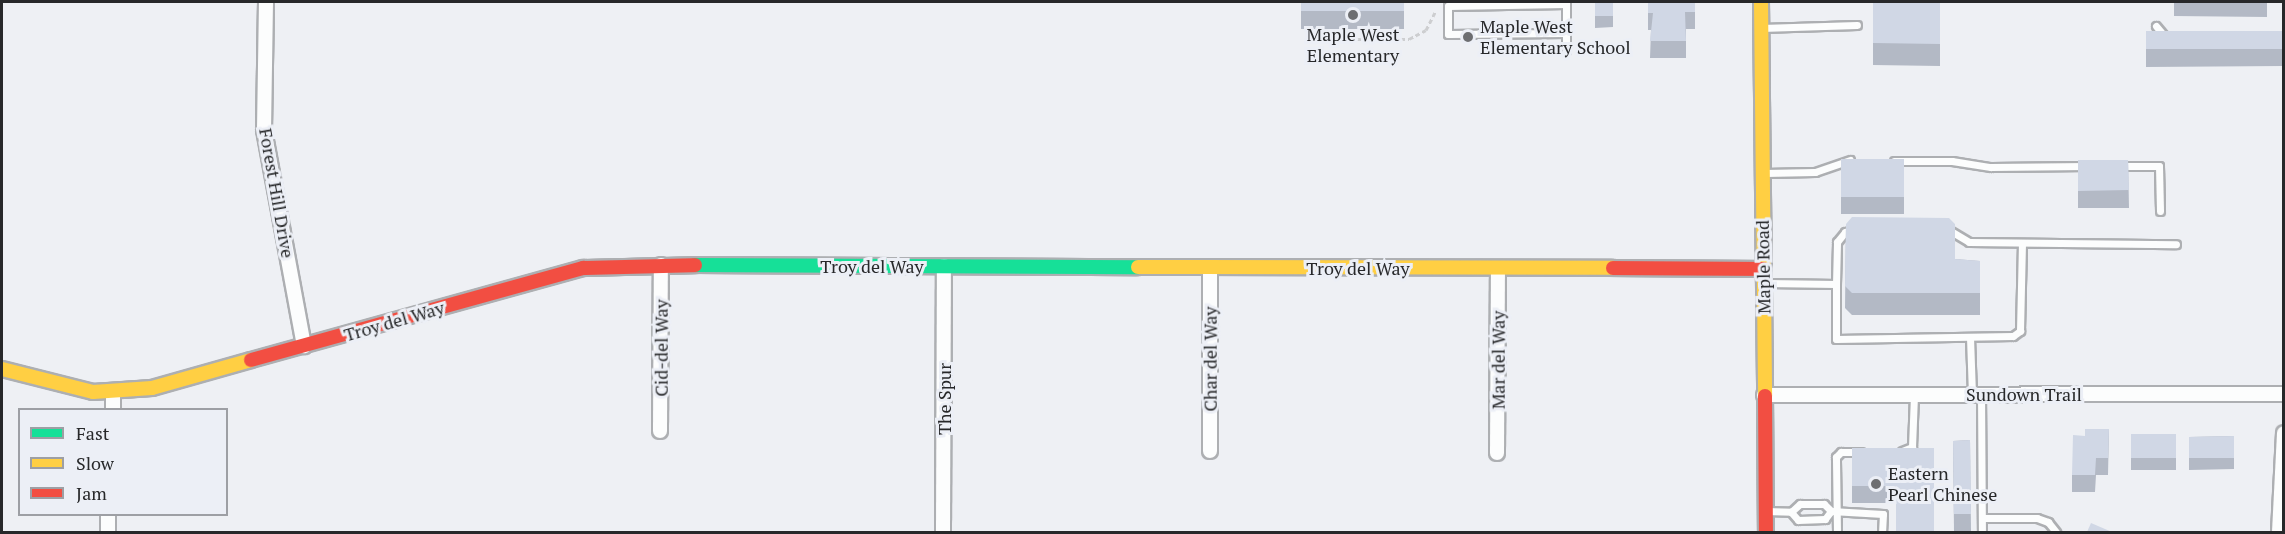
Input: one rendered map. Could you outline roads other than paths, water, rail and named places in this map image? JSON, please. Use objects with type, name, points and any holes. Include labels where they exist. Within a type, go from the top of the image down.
[{"type":"street","name":"Forest Hill Drive","points":[[266,2],[264,130],[304,346]]},
{"type":"street","name":"Maple Road","points":[[1761,2],[1766,532]]},
{"type":"street","name":"Troy del Way","points":[[2,369],[61,387],[113,392],[190,380],[583,268],[661,265],[1763,268]]},
{"type":"street","name":"Cid-del Way","points":[[660,431],[661,265]]},
{"type":"street","name":"The Spur","points":[[943,532],[944,266]]},
{"type":"street","name":"Char del Way","points":[[1210,267],[1210,451]]},
{"type":"street","name":"Mar del Way","points":[[1497,453],[1498,268]]},
{"type":"street","points":[[112,408],[113,392]]},
{"type":"street","name":"Sundown Trail","points":[[1764,395],[2283,394]]},
{"type":"street","points":[[2279,532],[2283,433]]},
{"type":"street","points":[[108,516],[108,532]]},
{"type":"lane","points":[[1566,33],[1448,34],[1448,6],[1566,3],[1566,33],[1566,50]]},
{"type":"lane","points":[[1761,28],[1857,25]]},
{"type":"lane","points":[[2156,26],[2165,38],[2177,39]]},
{"type":"lane","points":[[1762,173],[1815,172],[1844,160],[1865,160]]},
{"type":"lane","points":[[1887,161],[1952,161],[1991,167],[2099,166]]},
{"type":"lane","points":[[2111,166],[2158,166],[2160,210]]},
{"type":"lane","points":[[1870,230],[1845,232],[1837,242],[1836,339],[2013,336],[2020,331],[2022,244]]},
{"type":"lane","points":[[1940,230],[1952,230],[1969,242],[2176,244]]},
{"type":"lane","points":[[1763,283],[1836,284]]},
{"type":"lane","points":[[1970,337],[1976,394],[1982,532]]},
{"type":"lane","points":[[1889,452],[1912,447],[1914,395]]},
{"type":"lane","points":[[1837,532],[1834,511],[1836,457],[1841,452],[1877,452]]},
{"type":"lane","points":[[1765,511],[1791,512],[1800,504],[1824,504],[1834,511],[1882,514],[1882,532]]},
{"type":"lane","points":[[1791,512],[1798,520],[1825,519],[1834,511]]},
{"type":"lane","points":[[1982,518],[2037,518],[2048,522],[2056,532]]},
{"type":"place","name":"Maple West Elementary","points":[[1353,15]]},
{"type":"place","name":"Maple West Elementary School","points":[[1468,37]]},
{"type":"place","name":"Eastern Pearl Chinese","points":[[1876,484]]}]
